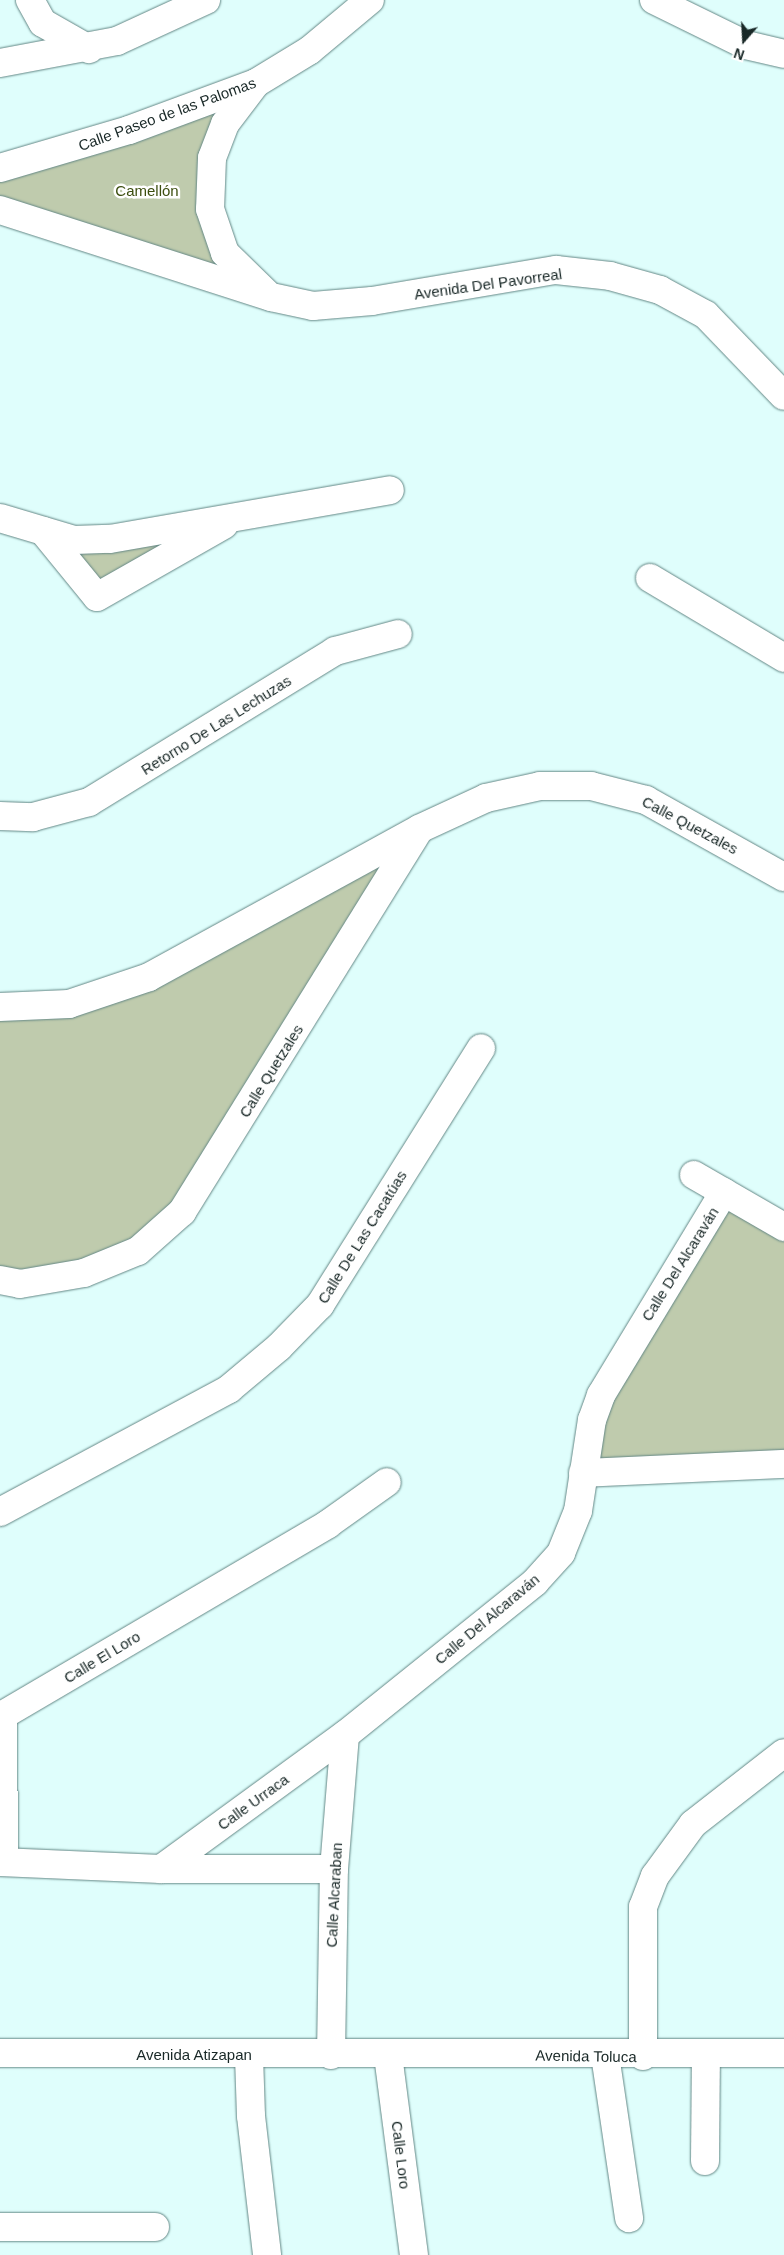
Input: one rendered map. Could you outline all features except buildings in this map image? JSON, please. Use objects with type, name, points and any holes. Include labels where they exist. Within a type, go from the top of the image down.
[{"type":"street","points":[[30,0],[43,23],[89,48]]},
{"type":"street","points":[[0,63],[89,48],[172,19],[206,0]]},
{"type":"street","name":"Calle Paseo de las Palomas","points":[[0,168],[129,130],[256,83],[310,50],[370,0]]},
{"type":"street","points":[[654,0],[746,45],[784,54]]},
{"type":"street","points":[[256,83],[224,124],[212,158],[210,209],[225,252],[271,297]]},
{"type":"street","name":"Avenida Del Pavorreal","points":[[0,210],[271,297],[313,306],[372,301],[556,270],[610,276],[660,290],[706,315],[784,396]]},
{"type":"street","points":[[0,518],[74,540],[110,539],[244,514],[390,490]]},
{"type":"street","points":[[43,531],[97,597],[244,514]]},
{"type":"street","points":[[650,578],[784,658]]},
{"type":"street","name":"Retorno De Las Lechuzas","points":[[0,816],[33,817],[89,802],[335,651],[398,634]]},
{"type":"street","name":"Calle Quetzales","points":[[0,1007],[69,1004],[149,977],[419,829],[486,798],[540,786],[591,786],[646,800],[784,877]]},
{"type":"street","name":"Calle Quetzales","points":[[0,1280],[20,1284],[84,1273],[138,1251],[182,1212],[419,829]]},
{"type":"street","name":"Calle De Las Cacatúas","points":[[0,1512],[229,1388],[279,1347],[320,1305],[481,1048]]},
{"type":"street","name":"Calle Del Alcaraván","points":[[694,1175],[784,1227]]},
{"type":"street","name":"Calle Del Alcaraván","points":[[345,1735],[535,1582],[561,1553],[578,1511],[582,1473],[600,1395],[724,1192]]},
{"type":"street","points":[[582,1473],[784,1464]]},
{"type":"street","name":"Calle El Loro","points":[[2,1862],[3,1715],[328,1524],[387,1482]]},
{"type":"street","name":"Calle Alcaraban","points":[[331,2055],[334,1869],[345,1735]]},
{"type":"street","name":"Calle Urraca","points":[[161,1869],[345,1735]]},
{"type":"street","points":[[644,2056],[642,1933],[644,1907],[655,1876],[692,1824],[784,1753]]},
{"type":"street","points":[[2,1862],[161,1869],[334,1869]]},
{"type":"street","name":"Avenida Atizapan","points":[[0,2053],[249,2056],[388,2055]]},
{"type":"street","points":[[705,2161],[706,2053]]},
{"type":"street","name":"Avenida Toluca","points":[[388,2055],[644,2056],[706,2053],[784,2053]]},
{"type":"street","name":"Calle Loro","points":[[388,2055],[414,2255]]},
{"type":"street","points":[[605,2055],[629,2218]]},
{"type":"street","points":[[249,2056],[251,2116],[267,2255]]},
{"type":"street","points":[[0,2227],[155,2227]]},
{"type":"green space","name":"Camellón","points":[[256,83],[224,124],[210,209],[271,297],[0,210],[0,168]]},
{"type":"green space","points":[[244,514],[97,597],[43,531]]},
{"type":"green space","points":[[419,829],[214,1163],[138,1251],[0,1280],[0,1007],[69,1004]]},
{"type":"green space","points":[[724,1192],[784,1227],[784,1464],[583,1473],[592,1420]]}]
